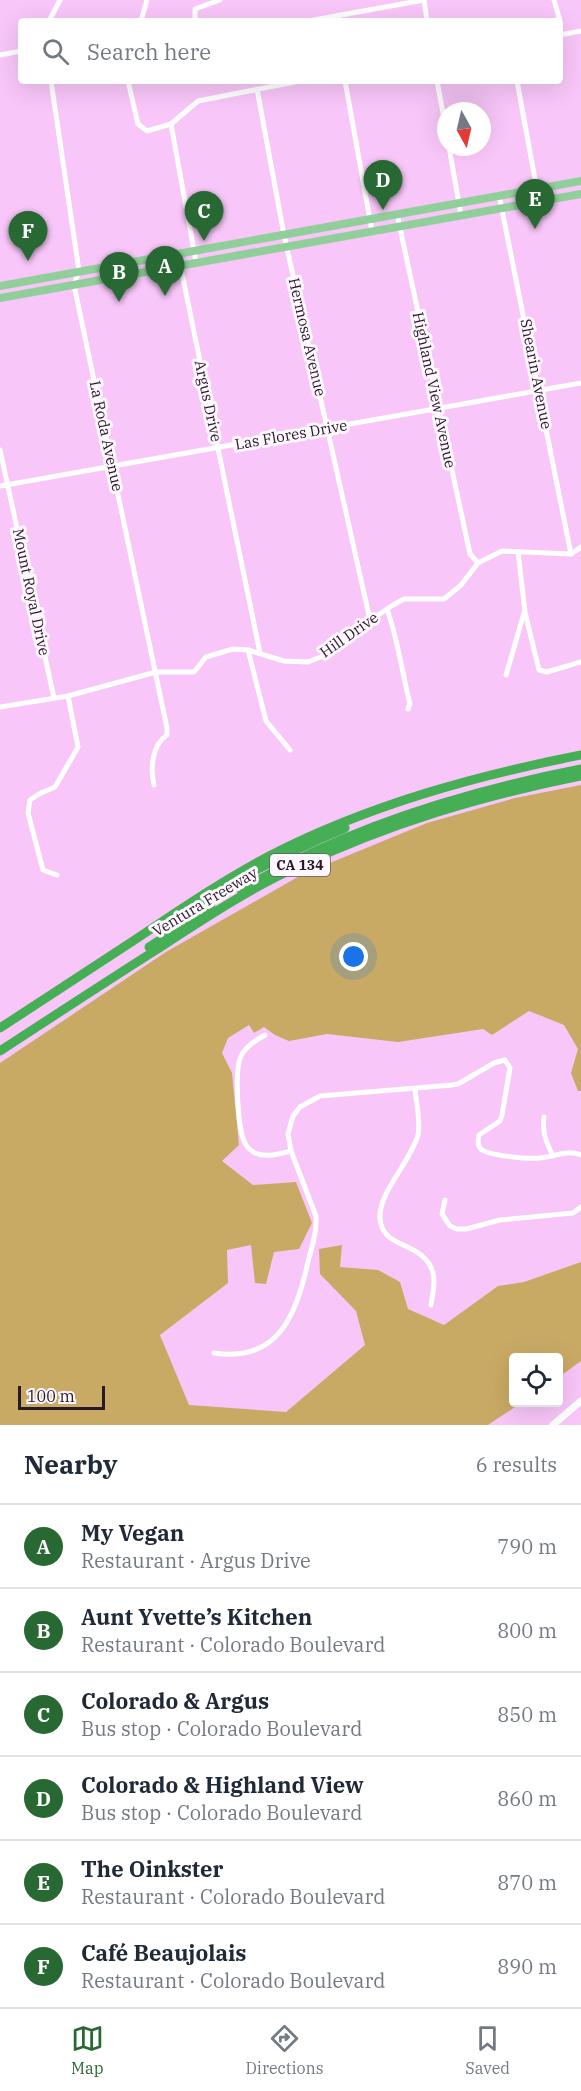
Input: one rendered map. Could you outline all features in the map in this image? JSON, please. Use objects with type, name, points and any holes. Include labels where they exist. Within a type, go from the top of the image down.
[{"type":"highway","name":"Ventura Freeway","points":[[0,1028],[214,887],[324,830],[366,813],[448,786],[504,771],[581,755]]},
{"type":"highway","points":[[48,1020],[61,1005],[198,915],[257,880],[307,855],[377,825],[443,801],[522,780],[581,769]]},
{"type":"highway","name":"Ventura Freeway","points":[[0,1051],[226,904],[314,859],[444,808],[490,795],[581,776]]},
{"type":"highway","points":[[0,1034],[211,896],[298,849],[358,823],[366,813]]},
{"type":"main road","points":[[0,286],[581,181]]},
{"type":"main road","points":[[0,298],[581,194]]},
{"type":"street","points":[[51,18],[60,0]]},
{"type":"street","points":[[142,18],[147,0]]},
{"type":"street","points":[[195,18],[195,9],[220,0]]},
{"type":"street","points":[[325,18],[424,0],[427,18]]},
{"type":"street","points":[[554,0],[559,18]]},
{"type":"street","points":[[563,35],[581,31]]},
{"type":"street","points":[[0,55],[18,52]]},
{"type":"street","points":[[51,84],[79,271],[74,285]]},
{"type":"street","points":[[129,84],[138,124],[147,131],[171,124],[198,101],[284,84]]},
{"type":"street","points":[[346,84],[372,231]]},
{"type":"street","points":[[438,84],[441,102]]},
{"type":"street","points":[[518,84],[539,201]]},
{"type":"street","name":"Hermosa Avenue","points":[[257,89],[284,235],[370,620]]},
{"type":"street","points":[[171,124],[196,262]]},
{"type":"street","points":[[451,156],[462,215]]},
{"type":"street","name":"Shearin Avenue","points":[[499,195],[571,554]]},
{"type":"street","name":"Highland View Avenue","points":[[397,214],[470,554],[478,563]]},
{"type":"street","name":"Argus Drive","points":[[178,254],[260,653]]},
{"type":"street","name":"La Roda Avenue","points":[[74,285],[156,672],[167,735],[160,739],[155,747],[151,775],[154,785]]},
{"type":"street","name":"Las Flores Drive","points":[[0,486],[581,383]]},
{"type":"street","name":"Mount Royal Drive","points":[[0,450],[54,698]]},
{"type":"street","points":[[571,554],[581,547]]},
{"type":"street","name":"Hill Drive","points":[[0,707],[68,696],[156,672],[194,672],[206,657],[233,650],[248,650],[284,662],[308,662],[328,654],[344,638],[404,599],[444,599],[461,585],[478,563],[502,551],[571,554]]},
{"type":"street","points":[[518,552],[525,612],[539,670],[547,672],[581,662]]},
{"type":"street","points":[[387,609],[396,633],[399,661],[410,704],[408,709]]},
{"type":"street","points":[[506,675],[525,612]]},
{"type":"street","points":[[248,650],[266,721],[290,750]]},
{"type":"street","points":[[57,875],[43,870],[28,813],[30,800],[55,787],[78,747],[68,696]]},
{"type":"street","points":[[265,1035],[253,1042],[239,1058],[236,1083],[244,1142],[255,1153],[268,1156],[291,1151]]},
{"type":"street","points":[[214,1353],[244,1354],[262,1348],[279,1336],[294,1310],[306,1274],[317,1226],[316,1216],[291,1151],[288,1134],[293,1116],[300,1107],[320,1096],[458,1084],[502,1060],[510,1068],[500,1122],[479,1135],[480,1148],[486,1152],[533,1159],[569,1152],[581,1155]]},
{"type":"street","points":[[415,1089],[417,1136],[383,1201],[379,1219],[383,1232],[394,1241],[418,1252],[428,1261],[434,1275],[431,1305]]},
{"type":"street","points":[[544,1117],[542,1128],[553,1156]]},
{"type":"street","points":[[445,1200],[442,1214],[450,1226],[457,1229],[478,1227],[500,1220],[573,1213],[581,1207]]},
{"type":"street","points":[[553,1425],[580,1405]]},
{"type":"shaded area","points":[[581,785],[581,1091],[578,1091],[571,1073],[578,1049],[564,1025],[529,1011],[492,1035],[483,1029],[398,1042],[327,1034],[289,1041],[264,1027],[254,1033],[249,1025],[228,1038],[222,1053],[232,1073],[239,1145],[222,1161],[253,1185],[296,1182],[312,1223],[299,1249],[274,1252],[266,1284],[255,1283],[251,1245],[227,1250],[228,1283],[160,1335],[189,1405],[286,1412],[365,1345],[356,1311],[320,1274],[319,1249],[342,1245],[340,1267],[378,1270],[400,1282],[408,1309],[444,1325],[498,1286],[524,1282],[581,1262],[581,1361],[563,1374],[563,1353],[509,1353],[509,1407],[515,1407],[488,1425],[0,1425],[0,1063],[166,952],[303,874],[427,823],[515,798]]},
{"type":"place","name":"Colorado & Highland View","points":[[383,210]]},
{"type":"place","name":"The Oinkster","points":[[535,229]]},
{"type":"place","name":"Colorado & Argus","points":[[204,241]]},
{"type":"place","name":"Café Beaujolais","points":[[28,261]]},
{"type":"place","name":"My Vegan","points":[[165,296]]},
{"type":"place","name":"Aunt Yvette’s Kitchen","points":[[119,302]]}]
